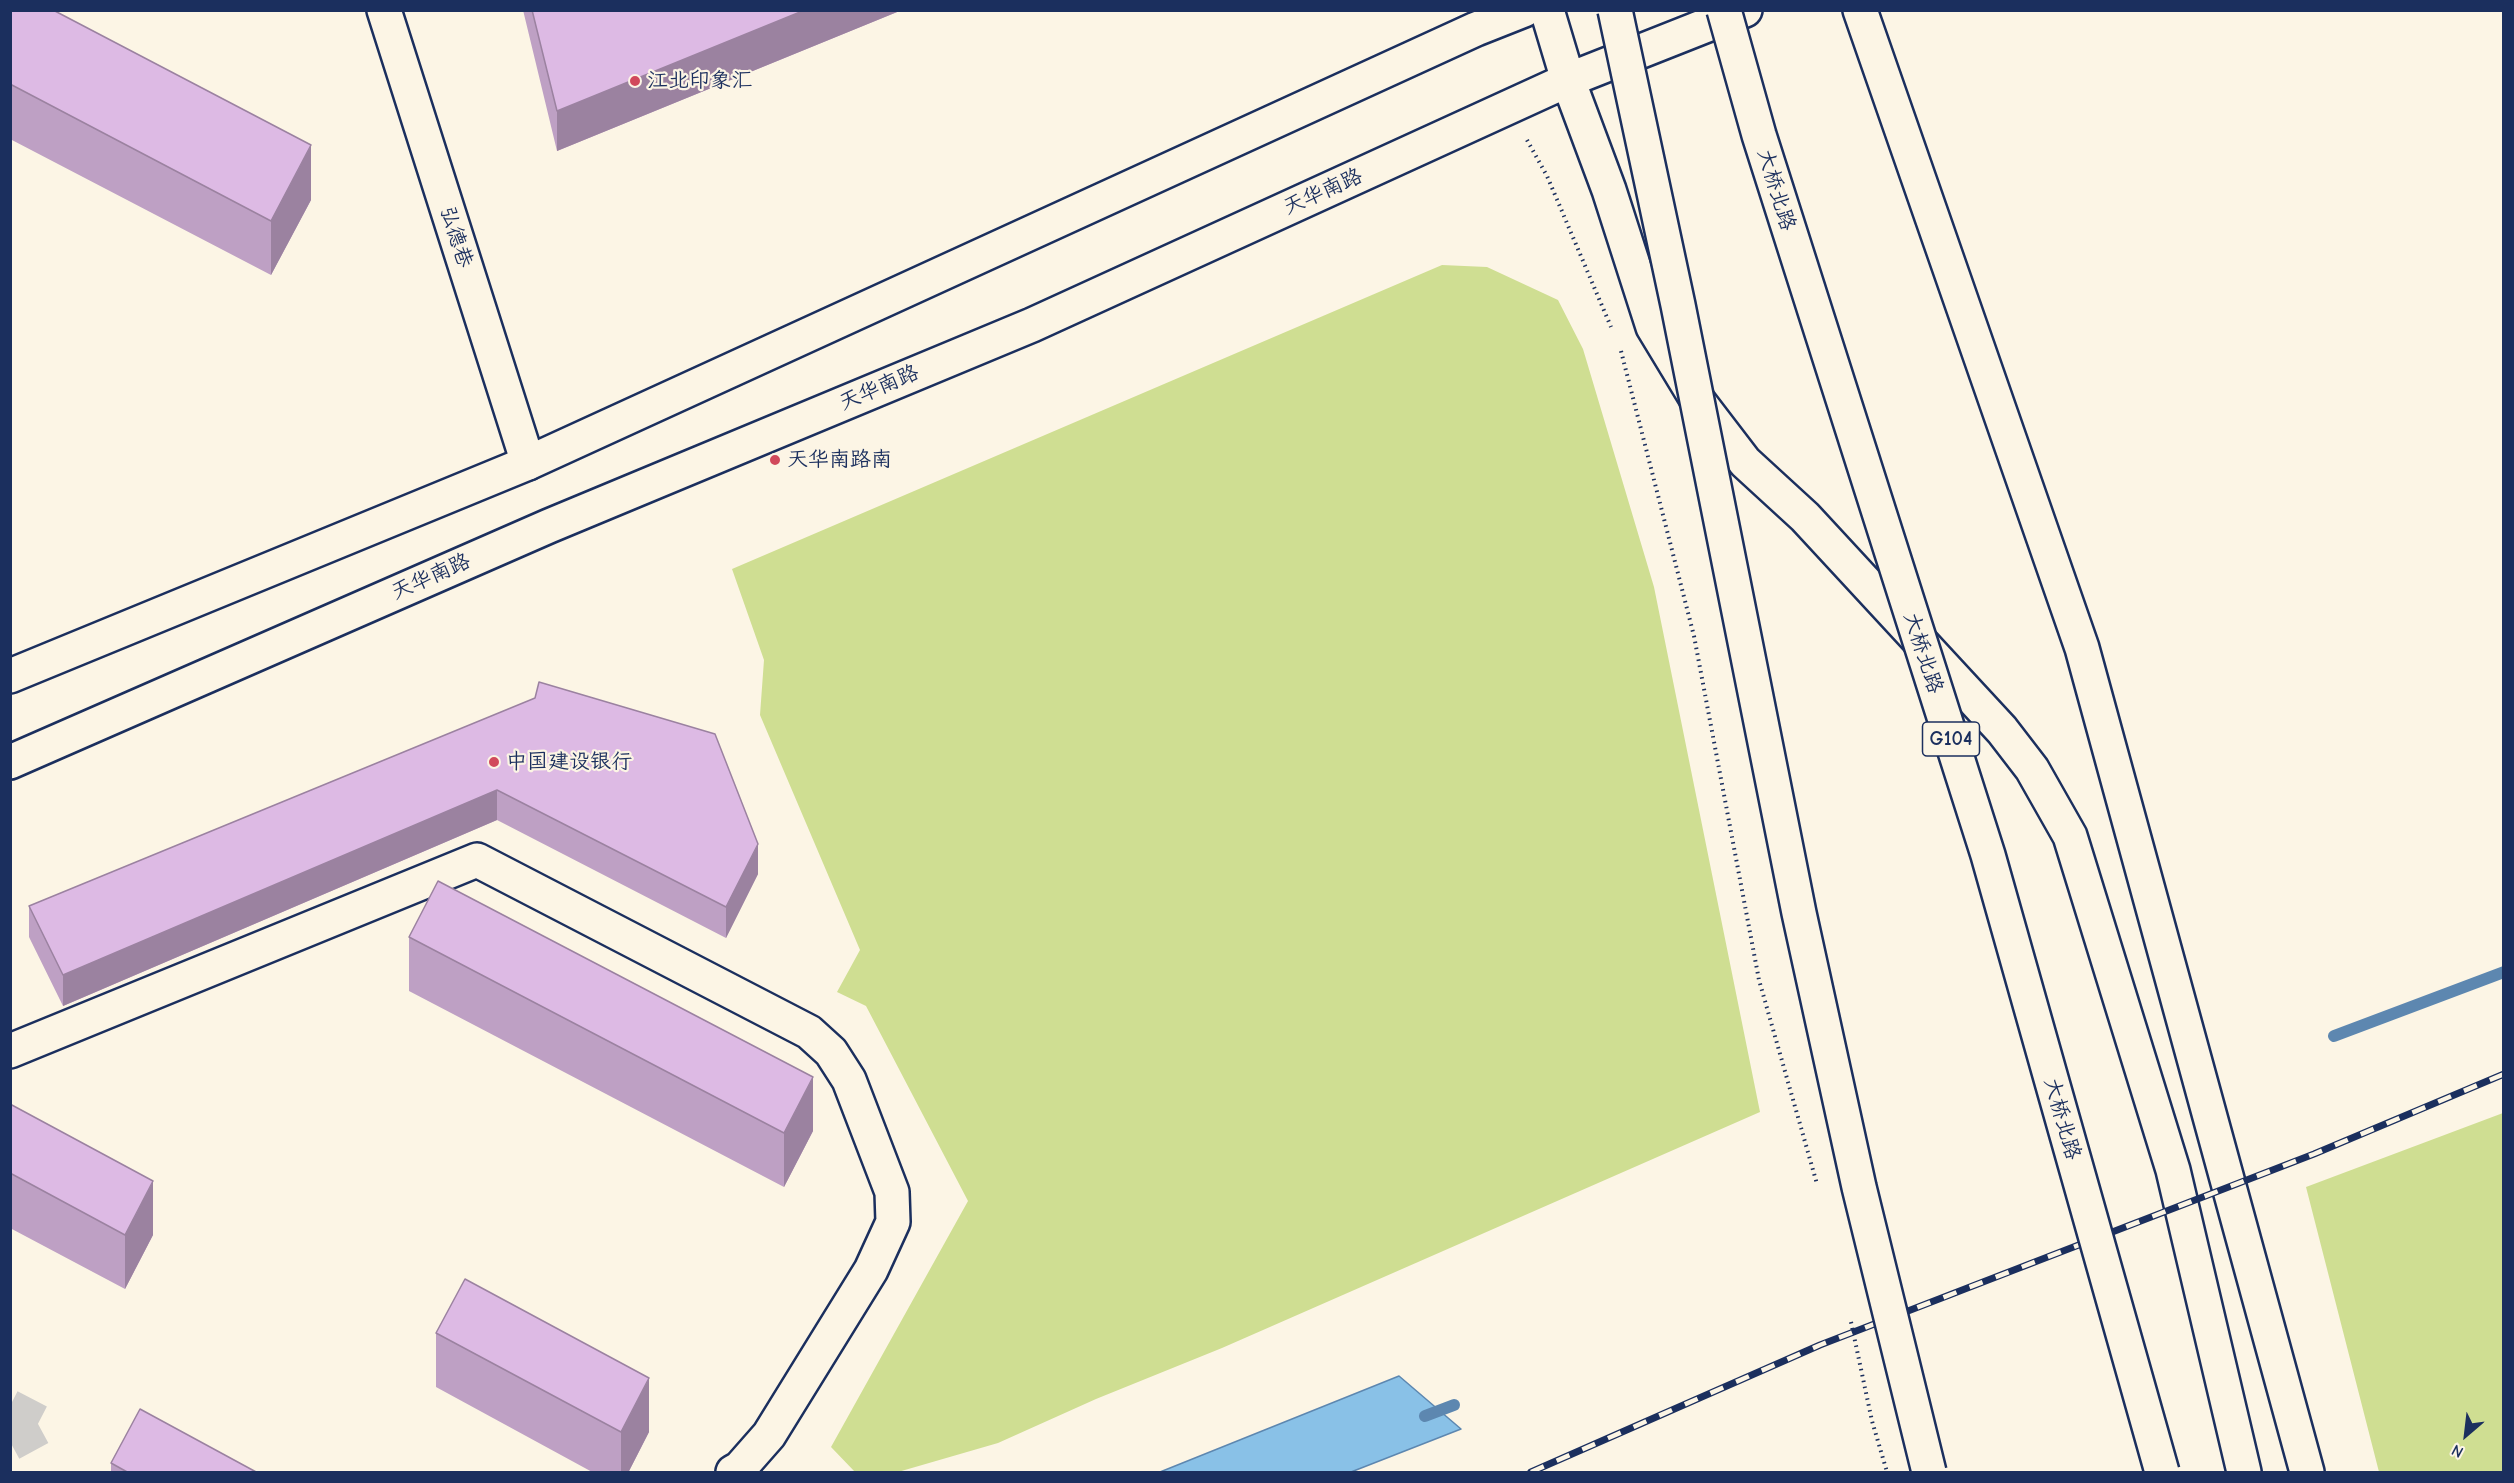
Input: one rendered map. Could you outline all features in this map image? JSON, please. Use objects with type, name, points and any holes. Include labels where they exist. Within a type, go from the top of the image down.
[{"type":"main road","name":"弘德巷","points":[[384,10],[528,464]]},
{"type":"main road","points":[[10,676],[528,464],[1476,29],[1524,10]]},
{"type":"main road","points":[[1547,10],[1568,80],[1609,190],[1653,327],[1696,398],[1745,462],[1812,525],[2002,730],[2032,769],[2070,836],[2173,1170],[2244,1473]]},
{"type":"main road","points":[[1615,10],[1678,305],[1802,925],[1858,1187],[1929,1473]]},
{"type":"main road","name":"大桥北路","points":[[1724,10],[1759,135],[1988,855],[2162,1473]]},
{"type":"main road","name":"天华南路","points":[[10,762],[549,525],[1032,324],[1568,80],[1745,10]]},
{"type":"main road","points":[[1860,10],[2082,648],[2307,1473]]},
{"type":"main road","points":[[10,652],[66,655]]},
{"type":"main road","points":[[10,1052],[477,860],[809,1032],[831,1052],[849,1080],[892,1192],[893,1222],[871,1270],[769,1435],[733,1473]]},
{"type":"path","points":[[1510,107],[1546,176],[1615,337]]},
{"type":"path","points":[[1620,347],[1694,636],[1759,980],[1821,1195]]},
{"type":"path","points":[[1850,1320],[1872,1421],[1887,1473]]},
{"type":"green space","points":[[1442,265],[1487,267],[1558,300],[1583,349],[1654,587],[1760,1112],[1222,1348],[1096,1399],[998,1443],[898,1472],[855,1472],[831,1447],[968,1201],[866,1006],[837,992],[860,950],[760,715],[764,660],[732,569]]},
{"type":"green space","points":[[2503,1113],[2503,1472],[2379,1472],[2306,1187]]},
{"type":"water","points":[[1399,1376],[1461,1429],[1351,1472],[1160,1472]]},
{"type":"building","points":[[10,10],[53,10],[311,145],[271,221],[10,84]]},
{"type":"building","points":[[532,10],[805,10],[557,111]]},
{"type":"building","points":[[539,682],[715,734],[758,844],[726,907],[497,790],[63,975],[29,906],[535,698]]},
{"type":"building","points":[[438,881],[813,1077],[784,1133],[409,937]]},
{"type":"building","points":[[10,1104],[153,1181],[125,1235],[10,1173]]},
{"type":"building","points":[[465,1279],[649,1378],[621,1432],[436,1333]]},
{"type":"building","points":[[140,1409],[258,1473],[129,1473],[111,1463]]},
{"type":"waterway","points":[[2334,1036],[2504,972]]},
{"type":"waterway","points":[[1425,1416],[1454,1405]]},
{"type":"tunnel","points":[[10,1406],[47,1425],[10,1445]]},
{"type":"railway","points":[[1531,1472],[1820,1345],[2314,1154],[2504,1074]]},
{"type":"place","name":"江北印象汇","points":[[635,81]]},
{"type":"place","name":"天华南路南","points":[[775,460]]},
{"type":"place","name":"中国建设银行","points":[[494,762]]}]
